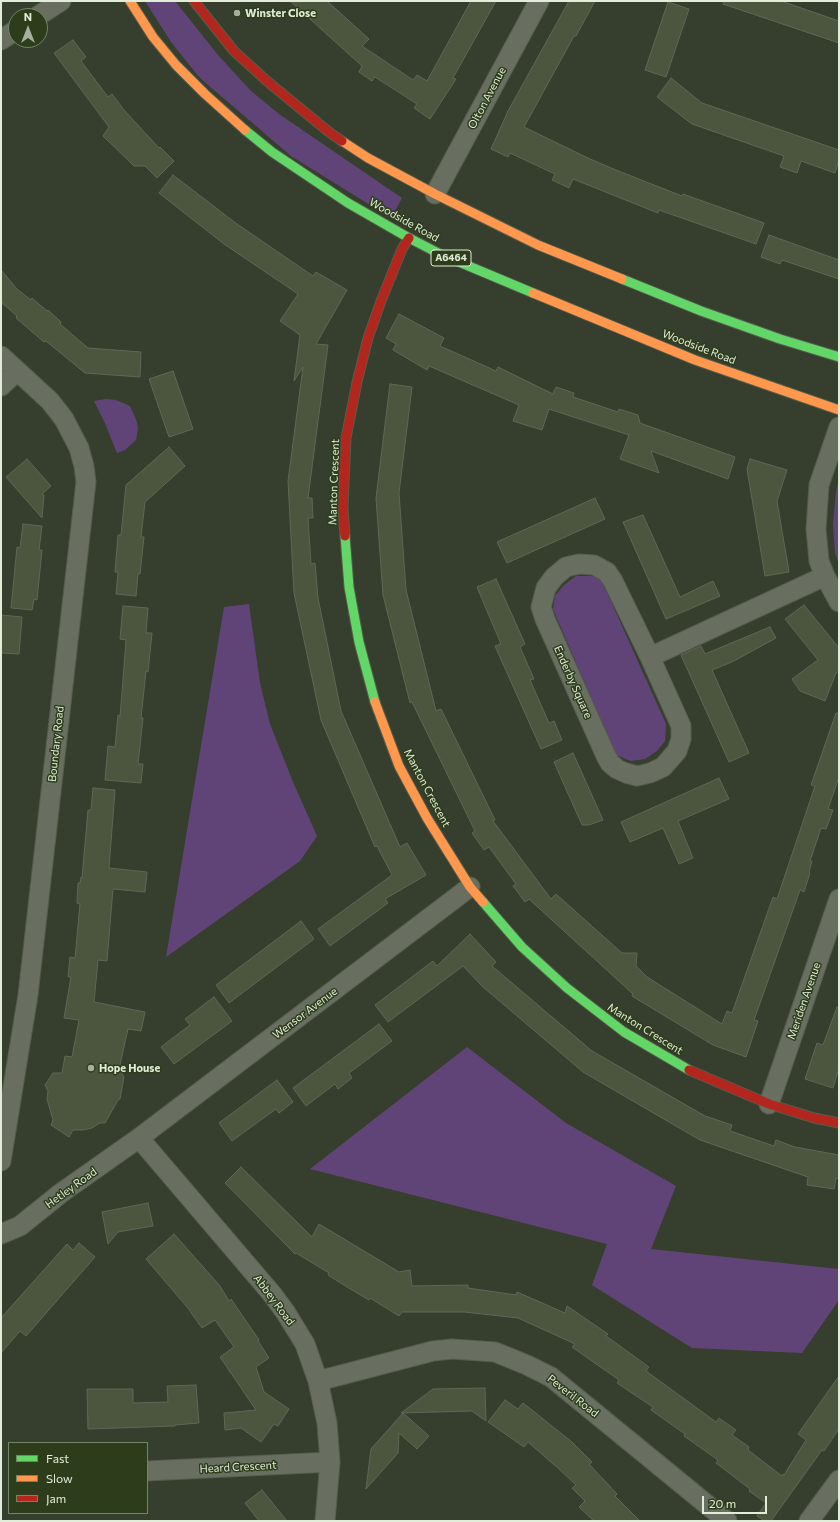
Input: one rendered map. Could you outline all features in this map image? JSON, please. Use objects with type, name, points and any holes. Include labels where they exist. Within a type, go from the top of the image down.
[{"type":"main road","name":"Woodside Road","points":[[130,1],[153,37],[176,65],[205,94],[272,152],[348,203],[440,254],[696,360],[839,410]]},
{"type":"main road","points":[[194,1],[234,50],[268,82],[329,132],[368,158],[435,194],[538,245],[708,314],[780,339],[839,357]]},
{"type":"main road","name":"Manton Crescent","points":[[409,238],[402,249],[381,301],[368,338],[357,382],[346,438],[343,507],[349,587],[359,642],[374,699],[399,766],[427,818],[470,887],[512,936],[541,965],[573,993],[613,1024],[695,1074],[769,1104],[814,1118],[839,1123]]},
{"type":"street","points":[[48,9],[61,1]]},
{"type":"street","name":"Olton Avenue","points":[[435,194],[539,1]]},
{"type":"street","name":"Boundary Road","points":[[1,356],[50,401],[64,419],[79,448],[84,466],[86,482],[28,995],[1,1161]]},
{"type":"street","points":[[1,386],[17,371]]},
{"type":"street","points":[[839,427],[819,485],[816,529],[819,560],[825,576],[839,602]]},
{"type":"street","name":"Enderby Square","points":[[579,564],[594,565],[607,572],[613,581],[650,657],[680,726],[680,739],[677,751],[662,767],[650,773],[637,776],[617,769],[610,763],[545,619],[541,607],[546,588],[554,577],[566,567],[579,564]]},
{"type":"street","points":[[650,657],[825,576]]},
{"type":"street","name":"Wensor Avenue","points":[[139,1138],[470,887]]},
{"type":"street","name":"Meriden Avenue","points":[[769,1104],[839,899]]},
{"type":"street","name":"Hetley Road","points":[[1,1234],[20,1226],[61,1193],[139,1138]]},
{"type":"street","name":"Abbey Road","points":[[139,1138],[286,1313],[304,1344],[318,1381],[327,1423],[330,1462],[325,1521]]},
{"type":"street","name":"Peveril Road","points":[[318,1381],[433,1351],[452,1349],[495,1352],[527,1365],[550,1377],[727,1521]]},
{"type":"street","name":"Heard Crescent","points":[[148,1471],[330,1462]]},
{"type":"street","points":[[809,1521],[839,1480]]},
{"type":"shaded area","points":[[145,1],[175,1],[218,55],[251,91],[279,114],[402,198],[391,218],[291,156],[200,78],[171,42]]},
{"type":"shaded area","points":[[106,399],[116,400],[130,406],[137,422],[138,429],[136,440],[125,450],[117,453],[94,401]]},
{"type":"shaded area","points":[[839,479],[839,564],[835,553],[833,524],[836,492]]},
{"type":"shaded area","points":[[576,576],[593,576],[600,579],[666,724],[665,741],[657,751],[645,759],[631,761],[616,755],[553,609],[555,596],[564,585]]},
{"type":"shaded area","points":[[249,604],[260,683],[270,724],[293,782],[317,836],[300,861],[166,957],[224,607]]},
{"type":"shaded area","points":[[467,1047],[566,1123],[676,1186],[651,1249],[839,1269],[839,1300],[802,1353],[692,1348],[592,1285],[607,1244],[310,1169]]},
{"type":"building","points":[[290,1],[327,1],[369,39],[362,46],[413,80],[417,75],[427,81],[471,1],[496,1],[453,78],[456,79],[430,119],[414,108],[417,104],[375,77],[372,81],[359,72],[362,66]]},
{"type":"building","points":[[569,1],[595,1],[524,127],[616,170],[682,196],[683,194],[764,223],[756,244],[659,210],[658,213],[573,179],[569,188],[552,180],[555,174],[510,153],[508,157],[491,149],[508,111]]},
{"type":"building","points":[[724,1],[781,1],[839,21],[839,43],[723,4]]},
{"type":"building","points":[[668,2],[689,9],[666,77],[645,70]]},
{"type":"building","points":[[73,40],[86,57],[81,61],[108,97],[112,94],[124,110],[159,148],[160,147],[174,161],[157,178],[145,166],[134,166],[103,136],[109,127],[54,53]]},
{"type":"building","points":[[671,78],[702,103],[839,150],[839,160],[835,173],[801,161],[797,173],[780,167],[784,156],[692,124],[657,97]]},
{"type":"building","points":[[173,175],[237,224],[313,276],[316,272],[347,290],[316,344],[328,345],[308,498],[312,498],[313,518],[308,518],[311,564],[315,563],[318,598],[341,711],[400,847],[407,843],[426,875],[385,899],[388,903],[330,946],[318,929],[392,875],[377,846],[375,847],[321,720],[294,593],[288,481],[303,367],[294,381],[300,335],[280,321],[298,294],[224,244],[159,193]]},
{"type":"building","points":[[769,235],[839,260],[839,279],[782,260],[780,264],[761,257]]},
{"type":"building","points":[[1,270],[17,289],[31,300],[32,298],[47,311],[48,310],[61,322],[60,324],[88,348],[141,352],[140,377],[85,373],[46,341],[44,342],[16,318],[17,316],[1,302]]},
{"type":"building","points":[[399,314],[444,338],[440,346],[496,371],[498,367],[553,394],[556,387],[574,393],[573,397],[618,412],[619,409],[638,415],[640,423],[735,457],[728,479],[651,451],[659,473],[620,459],[629,435],[549,409],[542,430],[513,421],[519,405],[429,366],[427,370],[393,350],[396,344],[386,338]]},
{"type":"building","points":[[173,371],[193,429],[169,437],[149,379]]},
{"type":"building","points":[[390,384],[412,387],[399,493],[406,590],[436,711],[441,709],[495,820],[493,821],[551,899],[556,894],[622,953],[637,953],[636,966],[647,977],[722,1024],[727,1011],[732,1013],[773,897],[777,899],[815,786],[811,785],[836,713],[839,713],[839,777],[828,809],[833,810],[826,829],[821,828],[810,861],[812,861],[810,873],[804,892],[800,890],[754,1020],[758,1021],[746,1057],[713,1045],[632,996],[633,994],[529,899],[525,902],[513,886],[516,884],[489,847],[484,850],[472,833],[475,831],[412,702],[410,703],[383,595],[376,498]]},
{"type":"building","points":[[169,447],[185,466],[145,502],[141,537],[144,537],[136,596],[116,594],[118,572],[115,572],[118,535],[121,535],[126,485]]},
{"type":"building","points":[[27,459],[51,486],[42,494],[44,495],[42,518],[6,477]]},
{"type":"building","points":[[750,459],[787,470],[777,501],[789,572],[765,576],[747,469]]},
{"type":"building","points":[[595,498],[605,519],[507,563],[497,542]]},
{"type":"building","points":[[643,515],[680,597],[713,581],[720,596],[666,619],[623,522]]},
{"type":"building","points":[[23,524],[42,526],[39,550],[42,550],[37,600],[34,599],[32,610],[11,608],[17,547],[20,548]]},
{"type":"building","points":[[496,579],[525,644],[520,647],[534,679],[530,680],[549,723],[554,721],[562,740],[541,749],[495,646],[501,644],[477,587]]},
{"type":"building","points":[[804,605],[839,648],[839,671],[836,673],[825,701],[800,691],[792,679],[818,660],[785,619]]},
{"type":"building","points":[[123,606],[148,608],[146,633],[152,633],[141,718],[143,718],[138,764],[143,764],[141,783],[105,780],[108,746],[115,747],[118,715],[120,716],[126,640],[120,639]]},
{"type":"building","points":[[1,615],[22,617],[19,654],[1,653]]},
{"type":"building","points":[[770,627],[776,638],[732,662],[712,670],[749,753],[729,762],[681,655],[701,646],[705,654]]},
{"type":"building","points":[[573,753],[603,820],[589,825],[582,825],[554,762]]},
{"type":"building","points":[[719,778],[729,799],[678,821],[693,858],[679,864],[663,828],[630,842],[621,822]]},
{"type":"building","points":[[93,788],[115,790],[109,868],[147,872],[145,892],[113,889],[107,961],[98,960],[94,1002],[145,1012],[141,1031],[128,1029],[119,1069],[124,1077],[120,1099],[105,1123],[100,1123],[92,1128],[83,1130],[73,1130],[69,1137],[51,1125],[53,1120],[47,1099],[48,1091],[45,1085],[53,1073],[62,1073],[65,1056],[72,1057],[79,1020],[64,1018],[71,977],[68,977],[70,957],[75,958],[80,904],[77,903],[78,883],[80,883],[81,877],[82,878],[88,810],[91,810]]},
{"type":"building","points":[[301,921],[314,939],[229,1003],[216,985]]},
{"type":"building","points":[[470,934],[496,962],[492,966],[592,1051],[705,1116],[732,1125],[730,1131],[774,1146],[776,1140],[795,1147],[839,1155],[839,1179],[836,1178],[834,1189],[807,1185],[808,1177],[700,1140],[583,1072],[483,987],[463,966],[388,1022],[375,1005],[433,961],[437,966]]},
{"type":"building","points":[[214,997],[232,1021],[174,1064],[161,1047],[190,1025],[185,1019]]},
{"type":"building","points":[[837,1007],[839,1008],[839,1068],[833,1088],[805,1079],[817,1043],[823,1045]]},
{"type":"building","points":[[379,1024],[392,1041],[349,1073],[352,1078],[338,1089],[335,1084],[306,1106],[293,1088]]},
{"type":"building","points":[[277,1080],[293,1102],[279,1113],[276,1109],[232,1141],[219,1123]]},
{"type":"building","points":[[241,1167],[312,1237],[319,1224],[399,1272],[410,1270],[412,1286],[468,1285],[468,1288],[516,1295],[517,1292],[565,1313],[567,1306],[608,1334],[606,1336],[649,1367],[646,1371],[716,1422],[719,1418],[736,1430],[732,1435],[749,1447],[748,1450],[782,1476],[806,1440],[798,1434],[839,1376],[839,1429],[771,1521],[765,1521],[757,1516],[766,1503],[749,1491],[750,1489],[716,1463],[718,1460],[651,1410],[653,1407],[617,1383],[619,1380],[572,1347],[575,1344],[518,1318],[464,1312],[402,1312],[399,1316],[370,1298],[369,1300],[347,1287],[328,1275],[329,1273],[296,1253],[295,1254],[225,1183]]},
{"type":"building","points":[[148,1203],[153,1226],[118,1232],[108,1244],[102,1212]]},
{"type":"building","points":[[174,1234],[220,1286],[229,1301],[231,1299],[259,1340],[258,1341],[269,1358],[256,1367],[264,1392],[289,1409],[278,1426],[274,1424],[261,1442],[241,1428],[225,1430],[224,1413],[256,1410],[220,1357],[234,1347],[215,1320],[202,1328],[187,1307],[146,1259]]},
{"type":"building","points":[[79,1243],[95,1257],[26,1336],[20,1331],[1,1353],[1,1318],[67,1244],[73,1250]]},
{"type":"building","points":[[196,1385],[199,1423],[175,1426],[88,1429],[87,1389],[133,1389],[133,1403],[168,1402],[167,1386]]},
{"type":"building","points":[[485,1388],[486,1421],[472,1411],[401,1413],[433,1389]]},
{"type":"building","points":[[505,1400],[518,1409],[523,1403],[572,1442],[592,1462],[589,1464],[617,1494],[615,1496],[640,1521],[594,1521],[579,1507],[585,1501],[572,1488],[576,1485],[559,1469],[528,1442],[524,1447],[488,1422]]},
{"type":"building","points":[[403,1413],[429,1436],[417,1449],[399,1433],[398,1453],[366,1489],[371,1449]]},
{"type":"building","points":[[262,1490],[287,1521],[259,1521],[245,1503]]},
{"type":"traffic: fast","points":[[245,130],[272,152],[348,203],[409,238],[440,254],[533,293]]},
{"type":"traffic: fast","points":[[622,279],[701,311],[780,339],[839,357]]},
{"type":"traffic: fast","points":[[345,536],[349,587],[359,642],[375,702]]},
{"type":"traffic: fast","points":[[483,902],[522,947],[567,988],[624,1032],[689,1070]]},
{"type":"traffic: slow","points":[[130,1],[153,37],[176,65],[205,94],[245,130]]},
{"type":"traffic: slow","points":[[342,141],[368,158],[435,194],[538,245],[622,279]]},
{"type":"traffic: slow","points":[[533,293],[695,360],[839,410]]},
{"type":"traffic: slow","points":[[375,702],[399,766],[427,818],[470,887],[483,902]]},
{"type":"traffic: jam","points":[[194,1],[234,51],[268,82],[342,141]]},
{"type":"traffic: jam","points":[[345,536],[343,507],[346,438],[357,382],[368,338],[381,301],[402,249],[409,238]]},
{"type":"traffic: jam","points":[[689,1070],[769,1104],[814,1118],[839,1123]]},
{"type":"place","name":"Winster Close","points":[[237,13]]},
{"type":"place","name":"Hope House","points":[[91,1068]]}]
